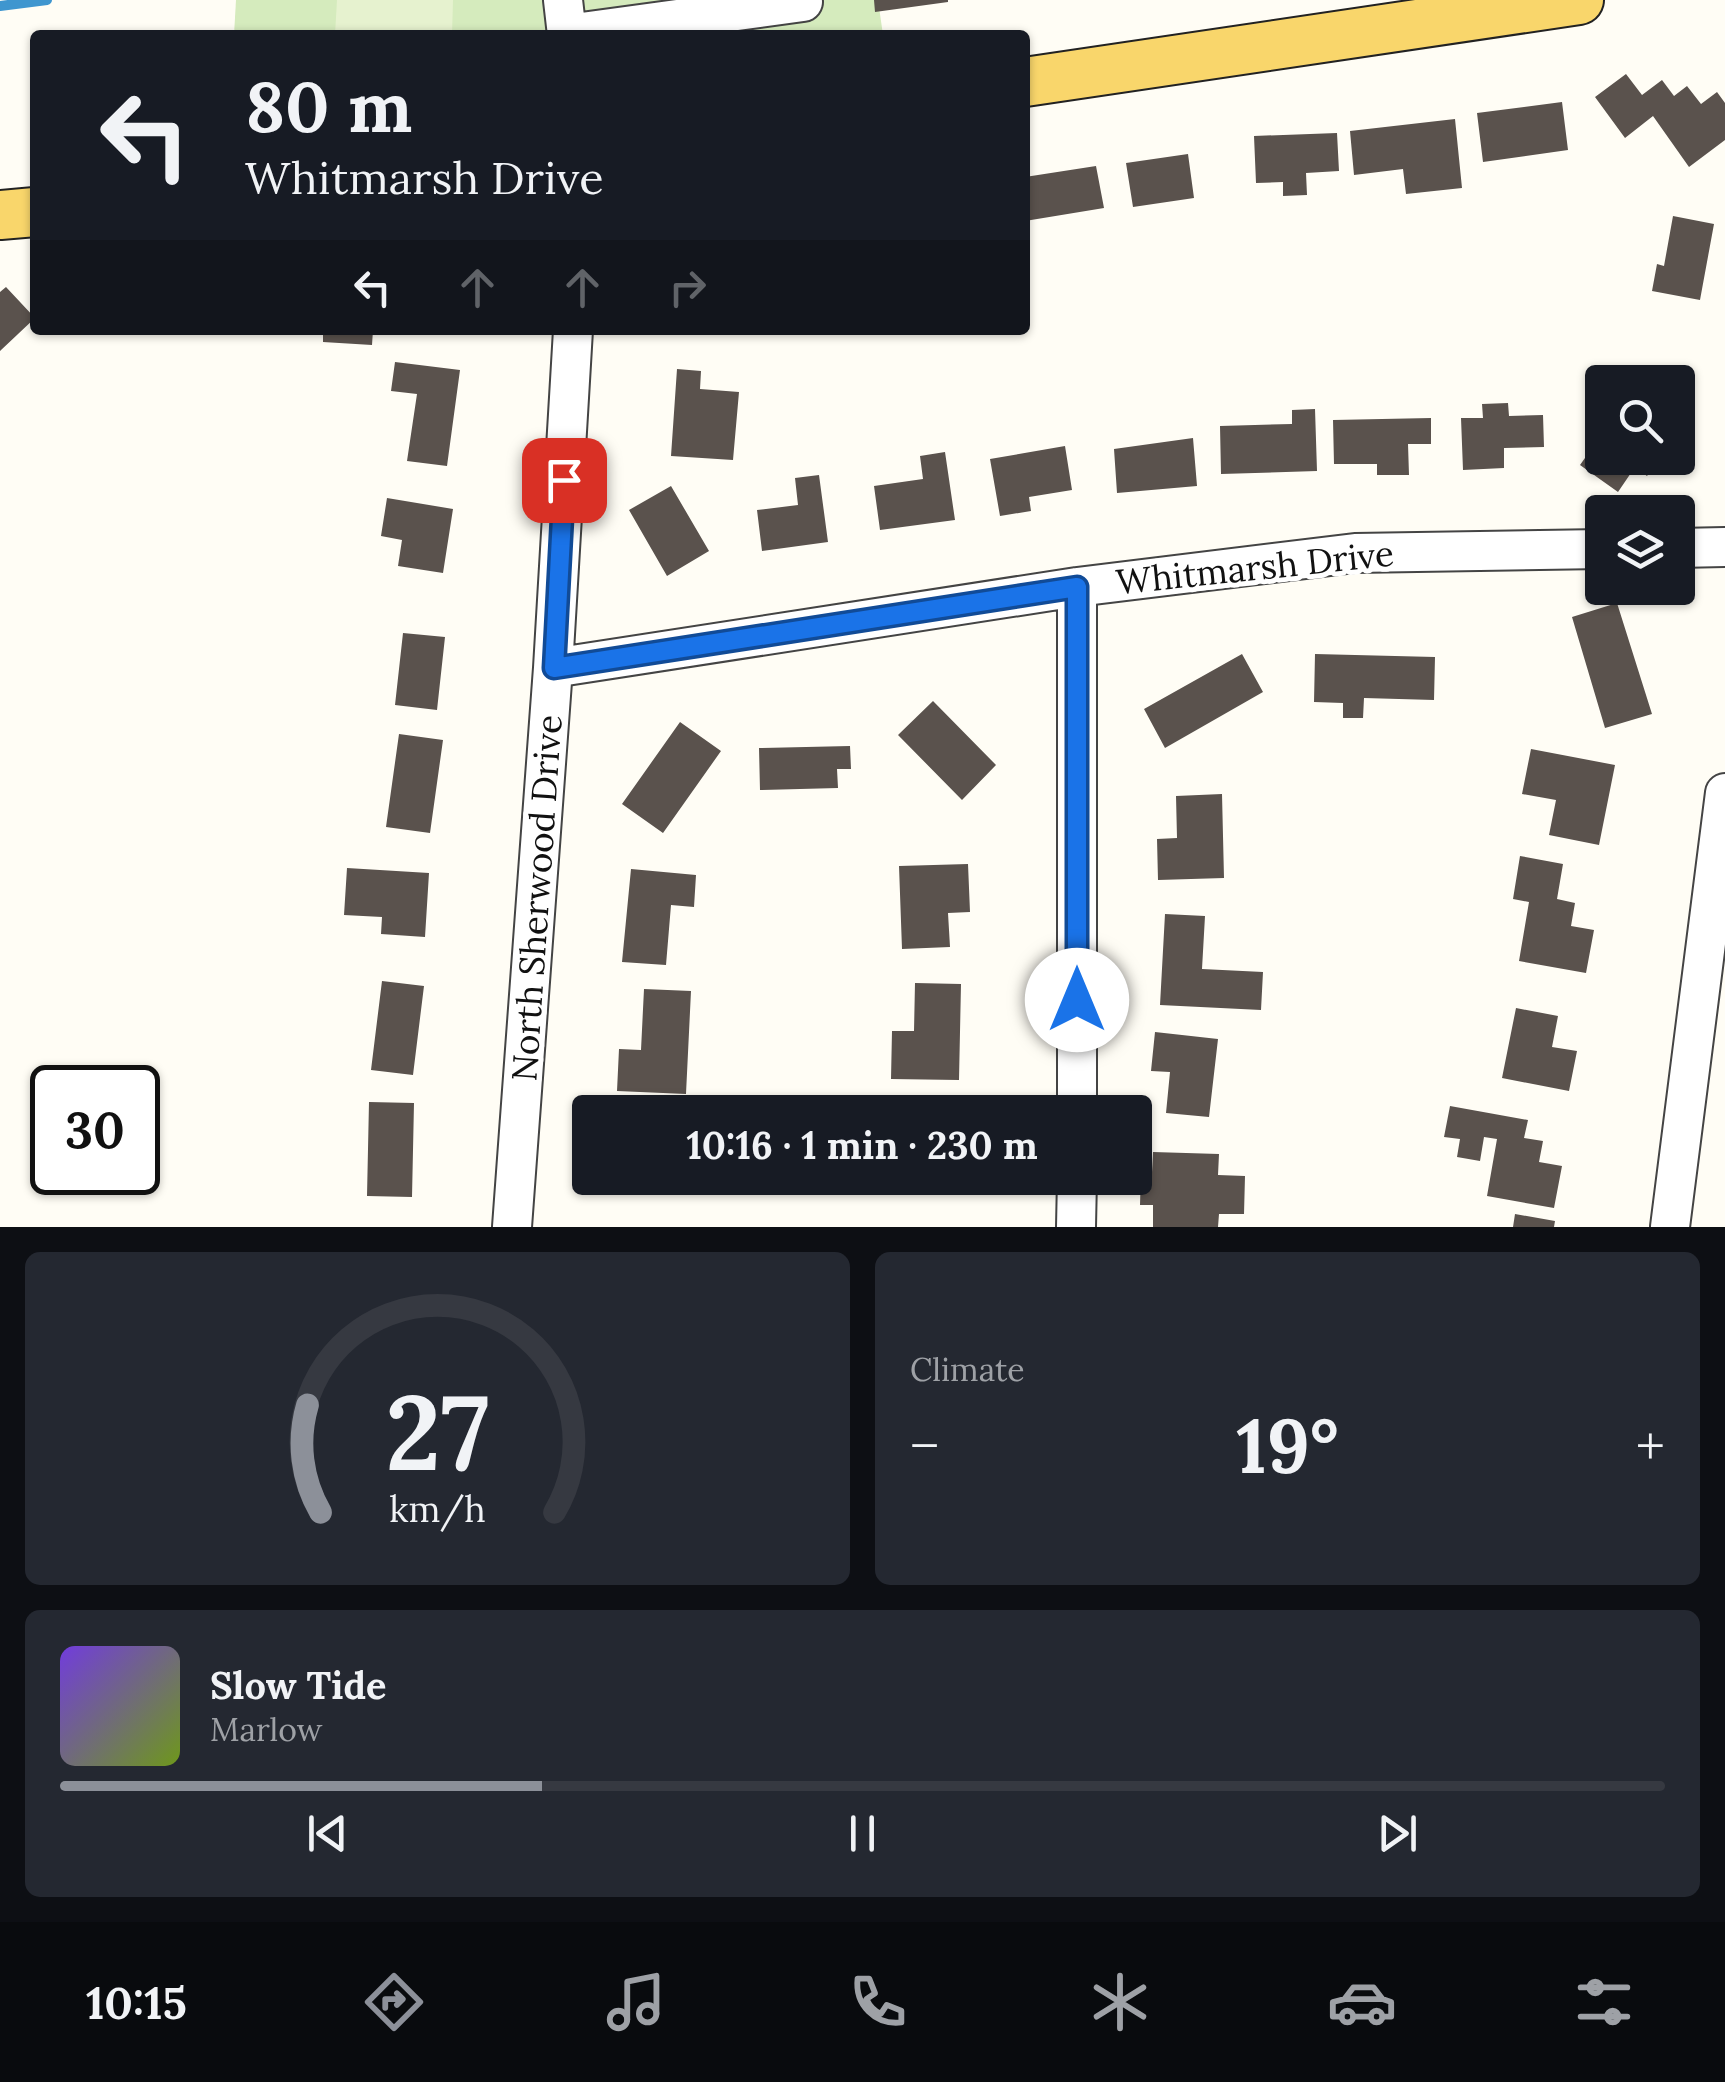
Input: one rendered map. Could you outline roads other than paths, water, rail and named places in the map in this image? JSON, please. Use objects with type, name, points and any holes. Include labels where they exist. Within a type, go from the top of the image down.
[{"type":"main road","points":[[1030,81],[1580,0]]},
{"type":"main road","points":[[0,215],[30,212]]},
{"type":"street","points":[[562,0],[566,30]]},
{"type":"street","points":[[596,30],[802,2]]},
{"type":"street","name":"North Sherwood Drive","points":[[512,1227],[554,668],[573,335]]},
{"type":"street","points":[[1695,548],[1725,547]]},
{"type":"street","name":"Whitmarsh Drive","points":[[554,668],[1077,587],[1355,553],[1585,549]]},
{"type":"street","points":[[1077,587],[1077,1095]]},
{"type":"street","points":[[1670,1227],[1725,794]]},
{"type":"street","points":[[1076,1227],[1077,1195]]},
{"type":"waterway","points":[[0,6],[47,0]]}]
